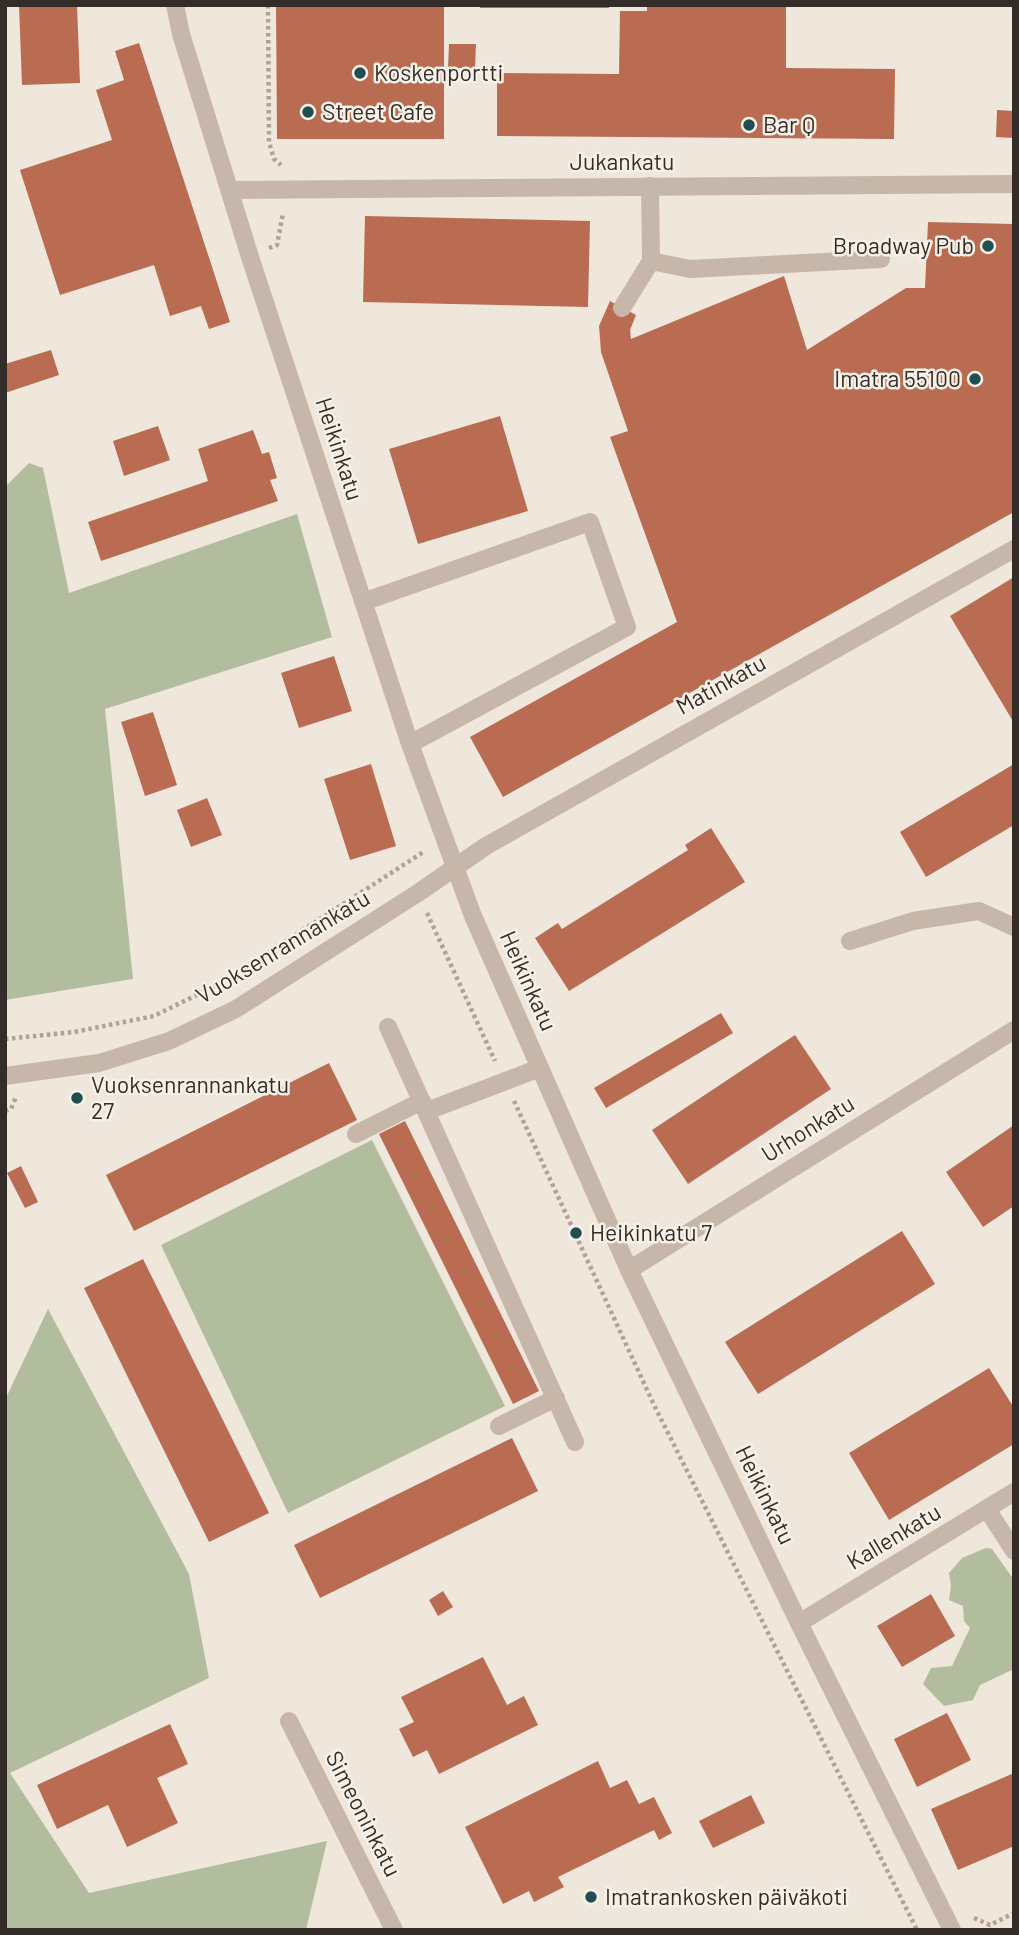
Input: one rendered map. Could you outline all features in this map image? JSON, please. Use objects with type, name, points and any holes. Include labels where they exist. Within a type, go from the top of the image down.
[{"type":"street","name":"Heikinkatu","points":[[175,5],[181,34],[250,257],[410,744],[473,916],[629,1270],[799,1623],[952,1930]]},
{"type":"street","name":"Jukankatu","points":[[231,190],[1014,184]]},
{"type":"street","points":[[622,308],[651,261],[650,186]]},
{"type":"street","points":[[651,261],[690,269],[881,259]]},
{"type":"street","points":[[363,602],[590,523],[627,627],[410,744]]},
{"type":"street","name":"Matinkatu","points":[[454,866],[1014,549]]},
{"type":"street","name":"Vuoksenrannankatu","points":[[5,1076],[99,1063],[169,1041],[236,1009],[418,893],[454,866]]},
{"type":"street","points":[[850,941],[913,921],[979,911],[1014,927]]},
{"type":"street","points":[[388,1027],[575,1442]]},
{"type":"street","name":"Urhonkatu","points":[[629,1270],[1014,1030]]},
{"type":"street","points":[[356,1134],[424,1106],[505,1082],[540,1068]]},
{"type":"street","points":[[499,1426],[556,1398]]},
{"type":"street","name":"Kallenkatu","points":[[799,1623],[1014,1492]]},
{"type":"street","points":[[987,1509],[1014,1551]]},
{"type":"street","name":"Simeoninkatu","points":[[289,1721],[394,1930]]},
{"type":"path","points":[[250,257],[277,245],[287,189],[286,171],[274,159],[269,142],[268,5]]},
{"type":"path","points":[[5,1038],[74,1032],[154,1016],[221,983],[405,865],[426,851],[422,840]]},
{"type":"path","points":[[405,865],[654,1405],[917,1930]]},
{"type":"green space","points":[[29,463],[43,468],[69,593],[297,514],[332,637],[105,709],[133,979],[5,1000],[5,487]]},
{"type":"green space","points":[[372,1140],[505,1406],[288,1513],[161,1245]]},
{"type":"green space","points":[[48,1309],[189,1574],[209,1678],[10,1773],[89,1893],[327,1841],[306,1930],[5,1930],[5,1400]]},
{"type":"green space","points":[[986,1548],[992,1549],[1014,1580],[1014,1669],[980,1685],[973,1700],[944,1706],[923,1684],[931,1668],[952,1666],[970,1628],[964,1621],[963,1606],[949,1600],[949,1573],[962,1558]]},
{"type":"building","points":[[19,5],[77,5],[80,83],[22,85]]},
{"type":"building","name":"Koskenportti","points":[[276,5],[444,5],[444,139],[277,139]]},
{"type":"building","points":[[480,5],[609,5],[609,8],[480,8]]},
{"type":"building","points":[[647,5],[786,5],[786,68],[895,69],[894,139],[497,136],[497,73],[619,74],[620,11],[647,11]]},
{"type":"building","points":[[139,43],[230,322],[209,329],[201,306],[170,316],[154,265],[60,295],[20,170],[112,140],[96,90],[124,80],[115,51]]},
{"type":"building","points":[[449,44],[476,44],[475,68],[448,68]]},
{"type":"building","points":[[997,110],[1014,111],[1014,138],[996,137]]},
{"type":"building","points":[[365,216],[590,221],[588,307],[363,302]]},
{"type":"building","points":[[928,222],[1014,224],[1014,512],[503,797],[470,737],[677,622],[610,437],[628,431],[601,352],[599,326],[610,301],[636,315],[630,330],[631,339],[784,276],[807,350],[906,288],[925,288]]},
{"type":"building","points":[[51,350],[59,375],[5,393],[5,364]]},
{"type":"building","points":[[500,416],[528,511],[418,544],[389,449]]},
{"type":"building","points":[[158,426],[170,460],[124,476],[113,441]]},
{"type":"building","points":[[253,430],[262,454],[269,452],[277,478],[270,480],[278,501],[101,561],[88,522],[208,481],[198,449]]},
{"type":"building","points":[[1014,577],[1014,723],[950,616]]},
{"type":"building","points":[[334,656],[352,711],[299,728],[281,673]]},
{"type":"building","points":[[153,712],[177,785],[145,796],[121,722]]},
{"type":"building","points":[[371,764],[396,846],[350,860],[324,779]]},
{"type":"building","points":[[1014,764],[1014,825],[926,877],[900,832]]},
{"type":"building","points":[[207,798],[222,835],[191,847],[177,810]]},
{"type":"building","points":[[711,828],[745,882],[569,991],[535,938],[558,923],[562,929],[688,850],[685,845]]},
{"type":"building","points":[[721,1013],[733,1033],[606,1108],[594,1088]]},
{"type":"building","points":[[795,1035],[831,1089],[688,1184],[652,1130]]},
{"type":"building","points":[[329,1063],[357,1120],[134,1231],[106,1175]]},
{"type":"building","points":[[405,1121],[539,1391],[513,1404],[379,1134]]},
{"type":"building","points":[[1014,1125],[1014,1206],[983,1227],[946,1172]]},
{"type":"building","points":[[21,1166],[38,1202],[25,1208],[7,1173]]},
{"type":"building","points":[[902,1231],[935,1284],[758,1394],[725,1342]]},
{"type":"building","points":[[143,1259],[269,1513],[209,1542],[84,1288]]},
{"type":"building","points":[[989,1368],[1014,1408],[1014,1444],[889,1520],[849,1453]]},
{"type":"building","points":[[512,1438],[538,1491],[320,1598],[294,1545]]},
{"type":"building","points":[[443,1591],[453,1607],[438,1616],[429,1600]]},
{"type":"building","points":[[931,1594],[955,1636],[902,1667],[877,1626]]},
{"type":"building","points":[[483,1657],[507,1705],[524,1696],[538,1725],[439,1774],[427,1750],[413,1757],[399,1729],[414,1722],[401,1697]]},
{"type":"building","points":[[947,1713],[971,1760],[917,1787],[894,1739]]},
{"type":"building","points":[[170,1724],[188,1764],[157,1778],[178,1823],[127,1847],[108,1805],[57,1829],[37,1785]]},
{"type":"building","points":[[598,1761],[610,1788],[627,1780],[639,1804],[654,1797],[672,1833],[659,1840],[654,1830],[558,1877],[564,1887],[534,1902],[529,1891],[503,1904],[465,1827]]},
{"type":"building","points":[[1014,1773],[1014,1846],[958,1870],[931,1809]]},
{"type":"building","points":[[751,1795],[765,1823],[713,1848],[699,1821]]},
{"type":"place","name":"Koskenportti","points":[[360,73]]},
{"type":"place","name":"Street Cafe","points":[[308,112]]},
{"type":"place","name":"Bar Q","points":[[749,125]]},
{"type":"place","name":"Broadway Pub","points":[[988,246]]},
{"type":"place","name":"Imatra 55100","points":[[975,379]]},
{"type":"place","name":"Vuoksenrannankatu 27","points":[[77,1098]]},
{"type":"place","name":"Heikinkatu 7","points":[[576,1233]]},
{"type":"place","name":"Imatrankosken päiväkoti","points":[[591,1897]]}]
